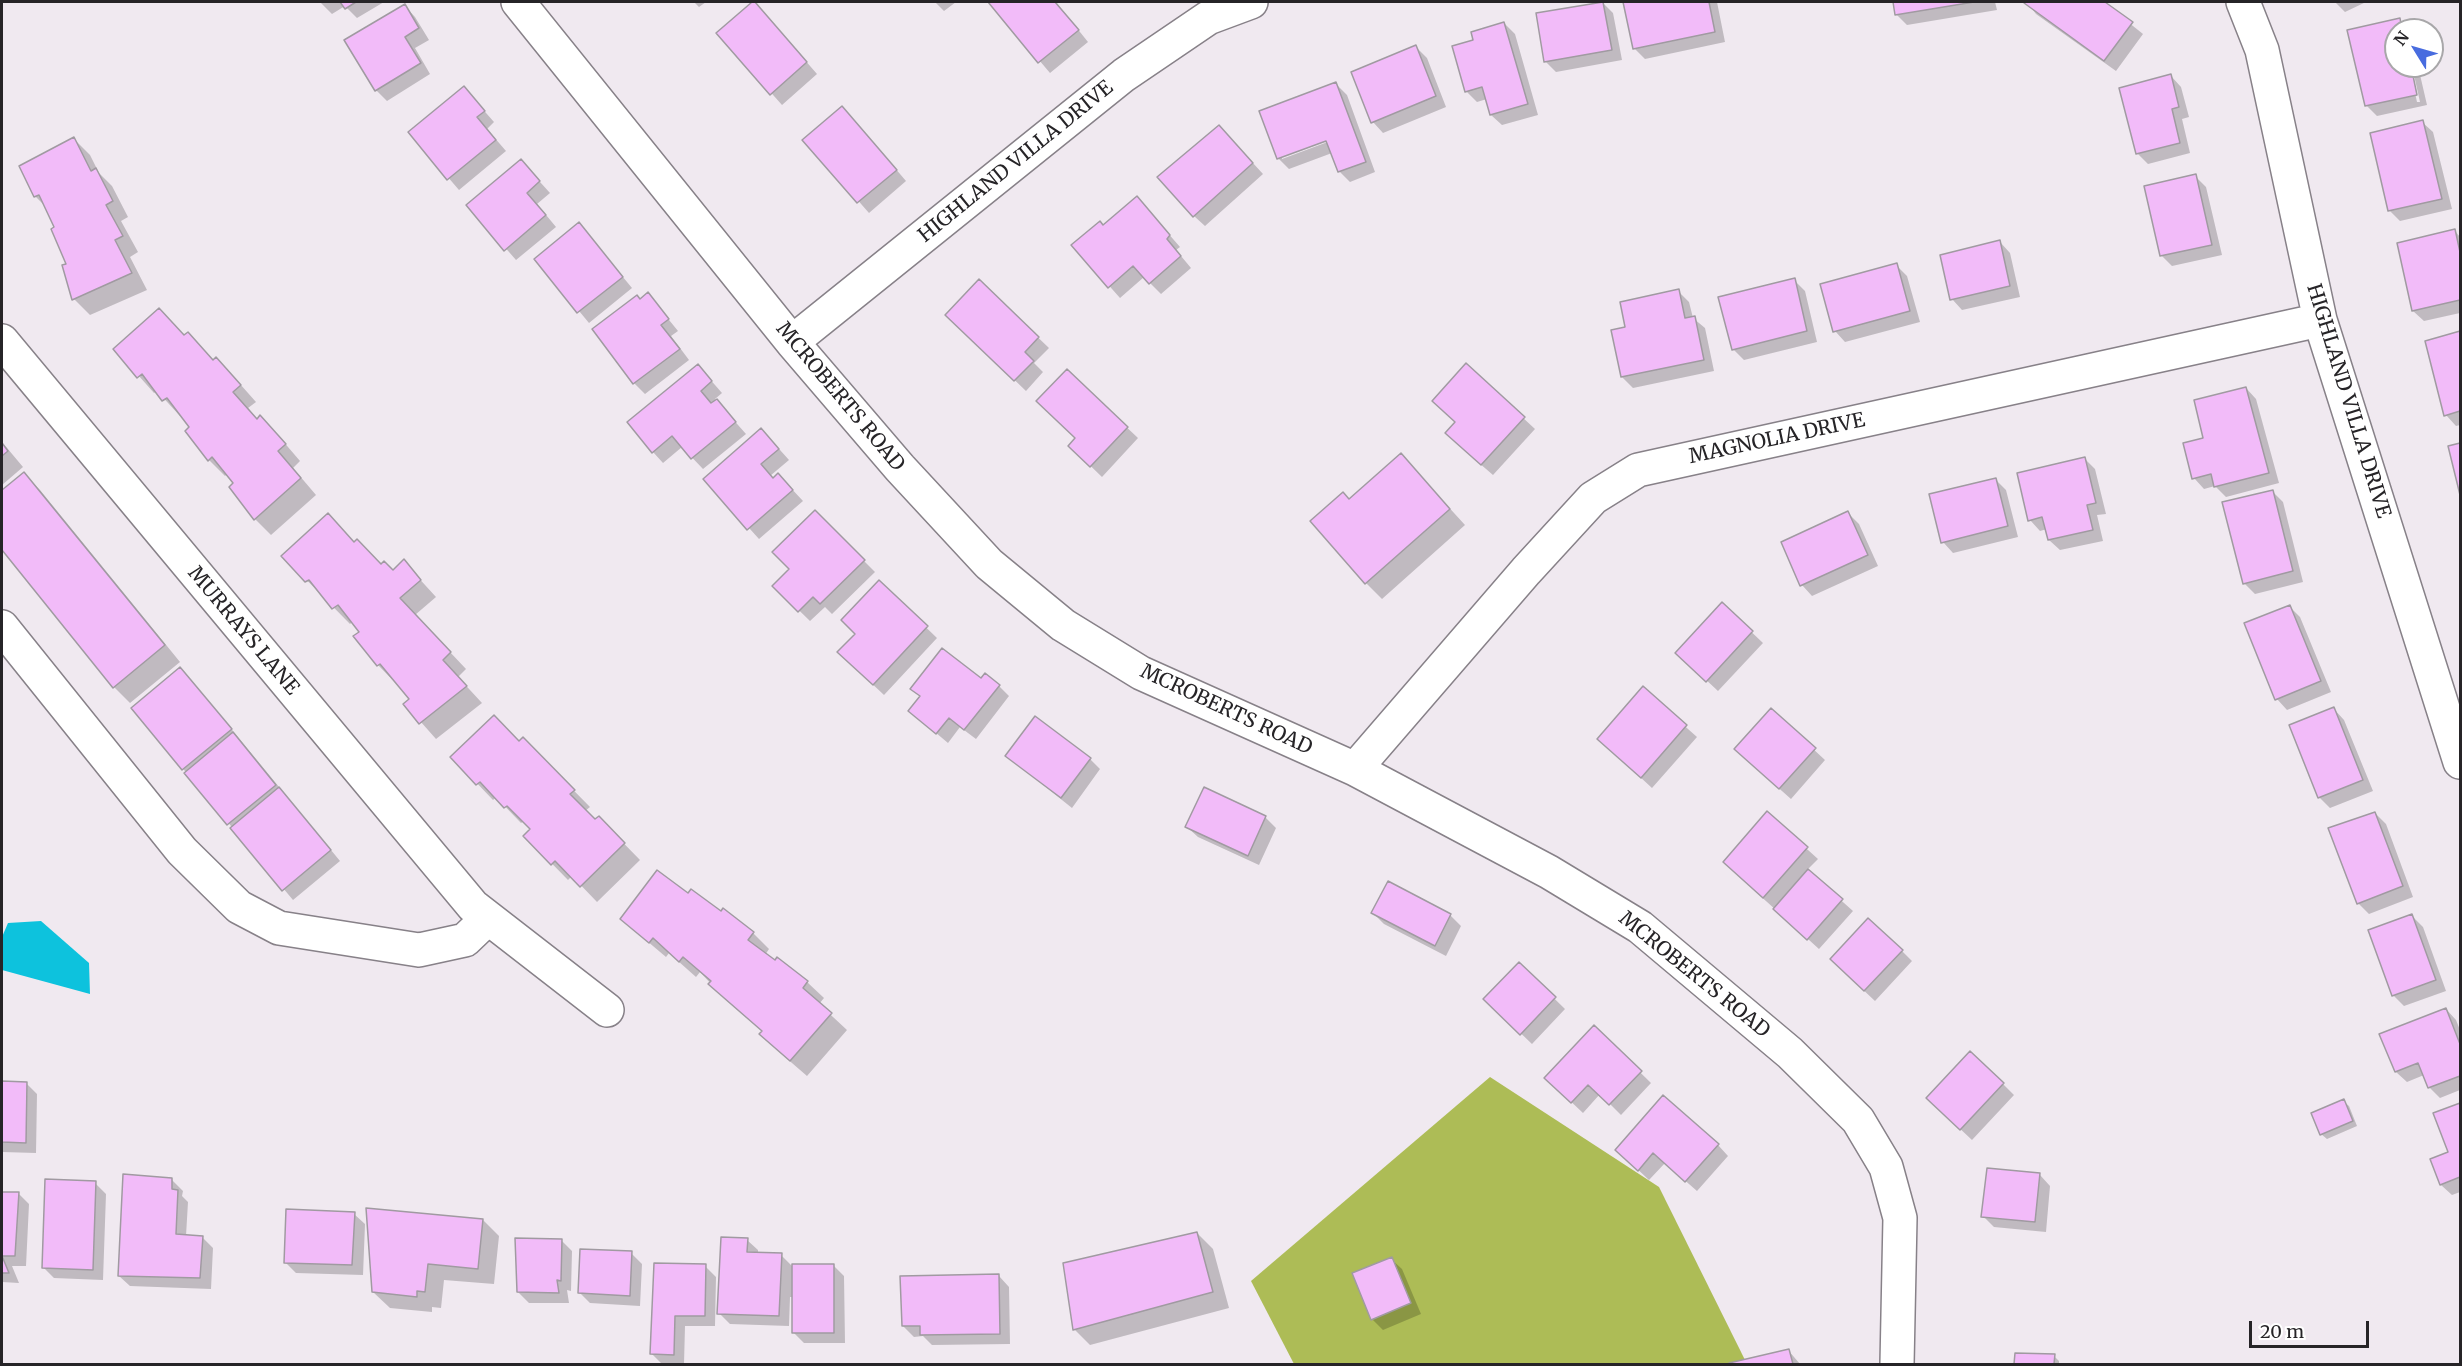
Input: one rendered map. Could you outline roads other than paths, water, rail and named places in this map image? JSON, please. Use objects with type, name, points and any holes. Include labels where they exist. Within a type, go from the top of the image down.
[{"type":"street","name":"MCROBERTS ROAD","points":[[519,2],[792,342],[900,468],[989,564],[1063,625],[1141,673],[1355,769],[1549,872],[1640,927],[1790,1053],[1858,1120],[1886,1167],[1900,1218],[1897,1365]]},
{"type":"street","name":"HIGHLAND VILLA DRIVE","points":[[792,342],[1202,10],[1251,2]]},
{"type":"street","name":"HIGHLAND VILLA DRIVE","points":[[2243,2],[2262,50],[2320,320],[2460,762]]},
{"type":"street","name":"MAGNOLIA DRIVE","points":[[1355,769],[1526,571],[1593,498],[1638,470],[2320,320]]},
{"type":"street","name":"MURRAYS LANE","points":[[2,341],[473,906],[607,1010]]},
{"type":"street","points":[[2,627],[182,851],[239,907],[279,928],[419,950],[465,940],[488,918]]},
{"type":"water","points":[[41,921],[89,963],[90,994],[2,970],[2,937],[8,923]]}]
